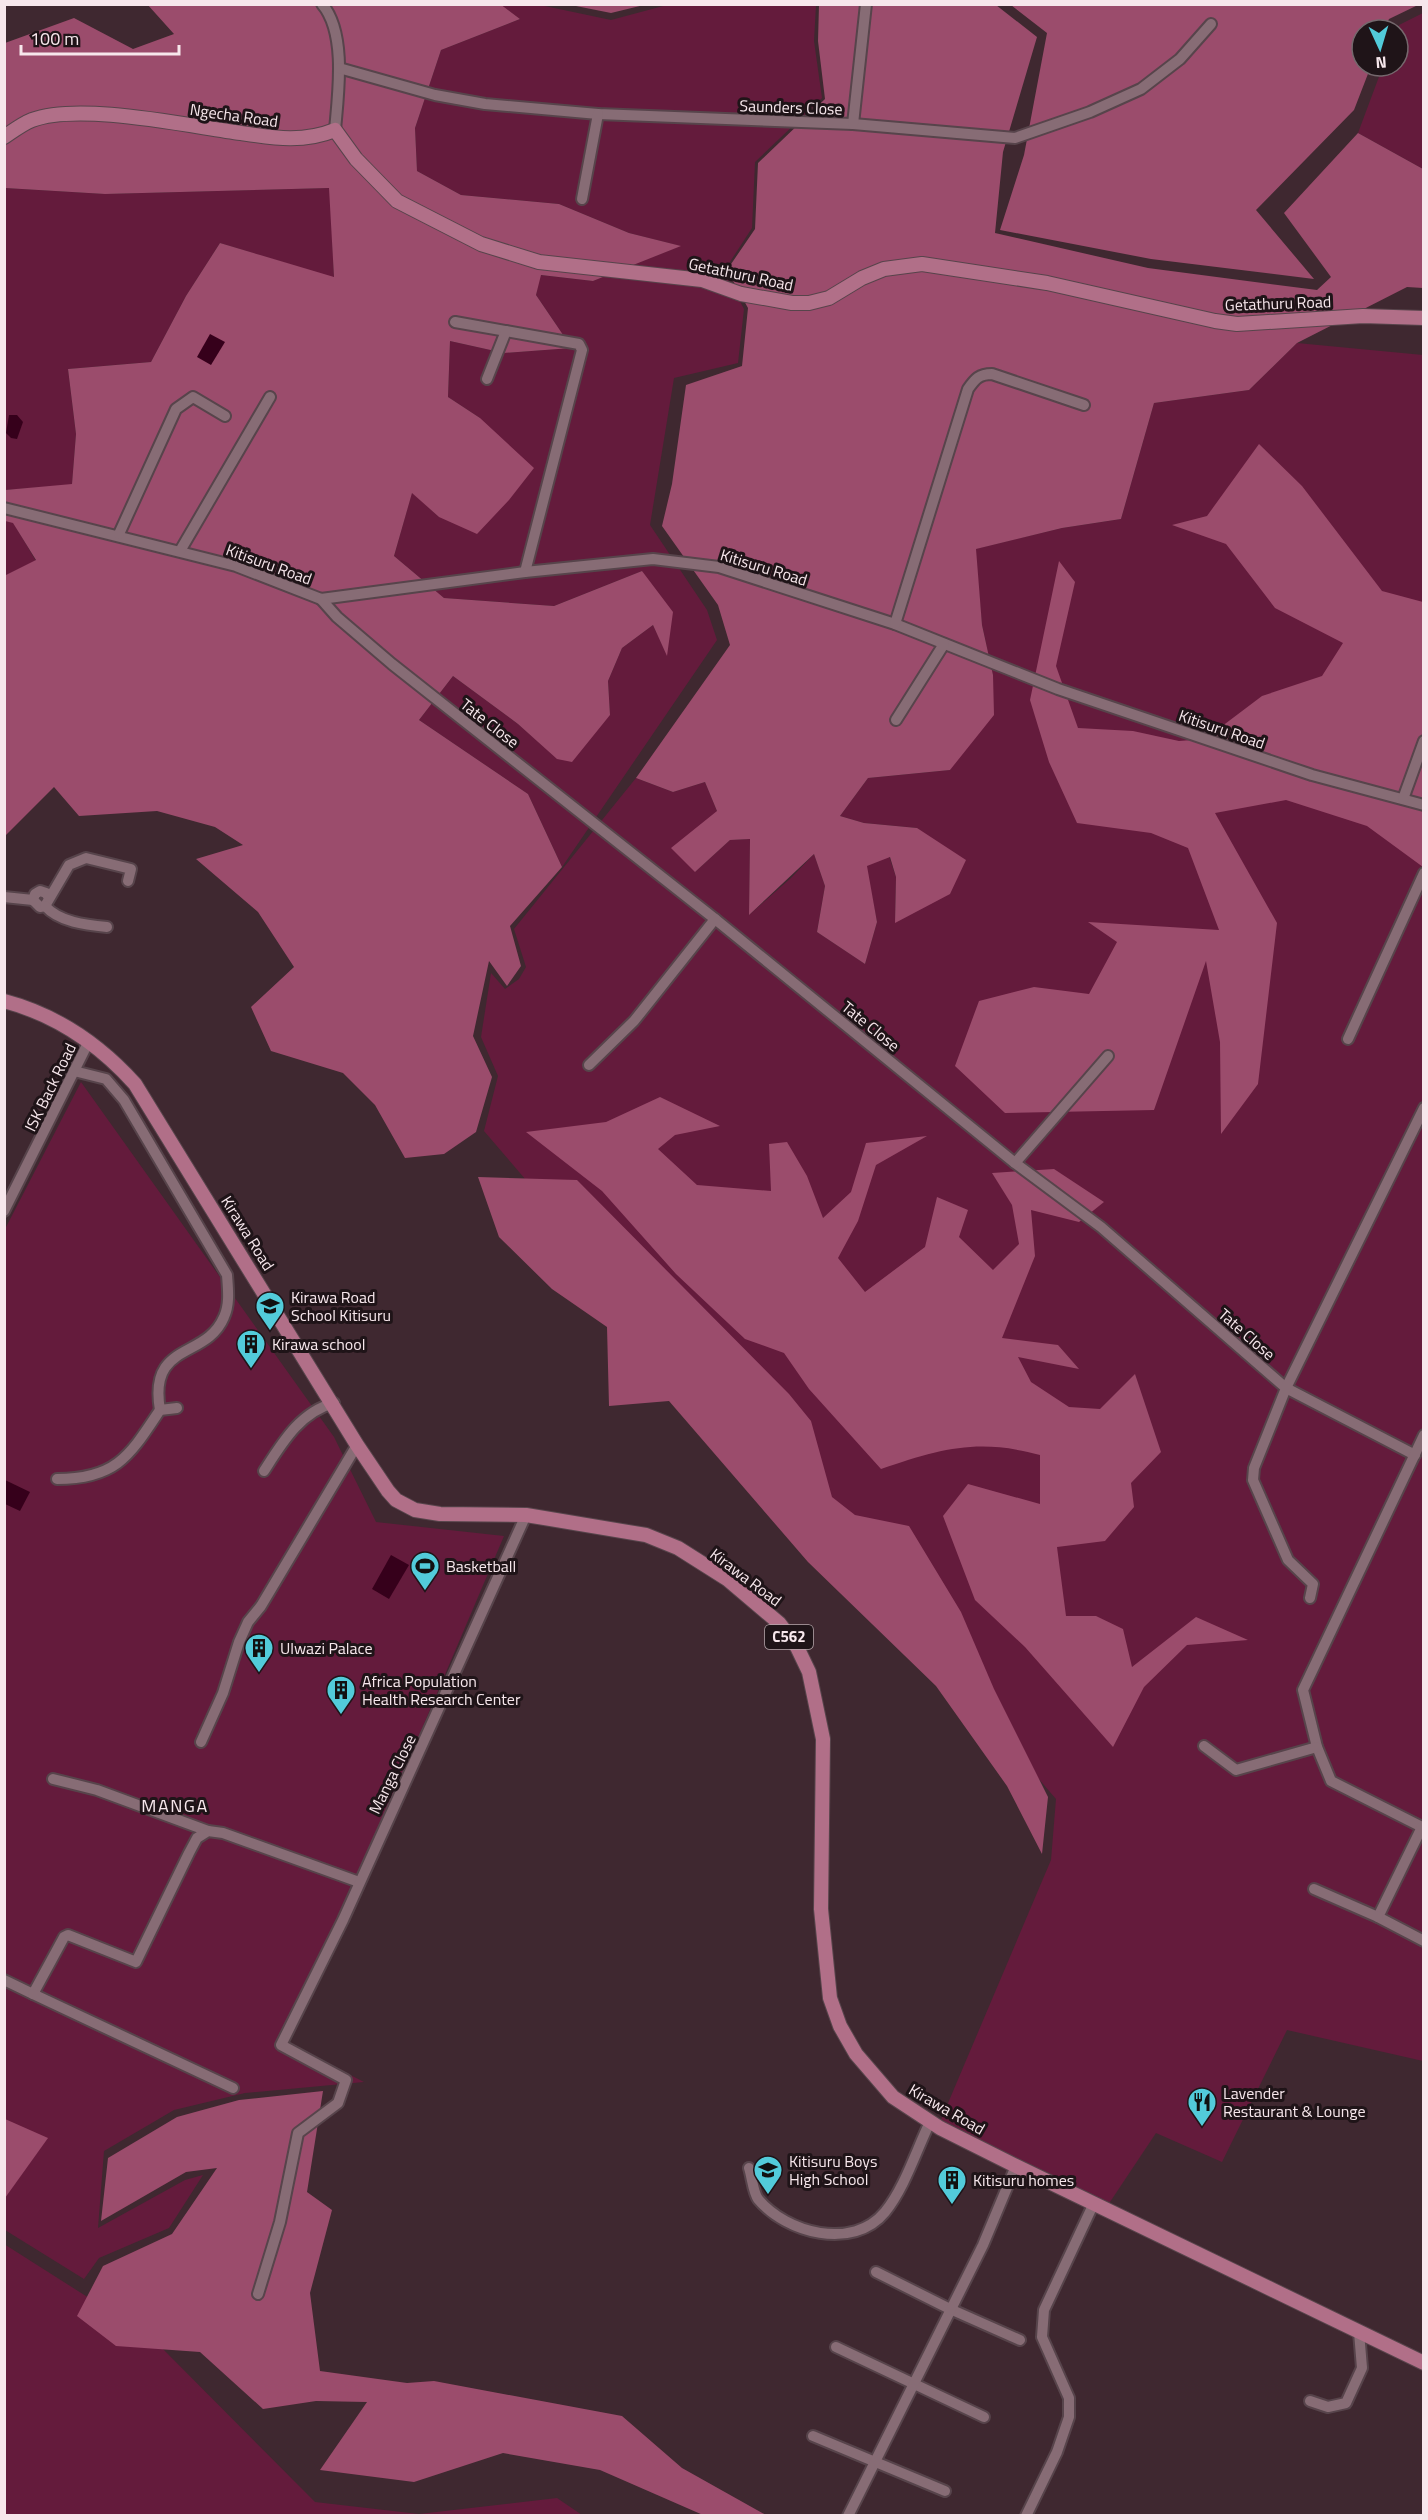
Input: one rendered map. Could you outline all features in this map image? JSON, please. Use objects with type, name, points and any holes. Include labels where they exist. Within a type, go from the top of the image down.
[{"type":"main road","name":"Ngecha Road","points":[[4,137],[31,120],[65,113],[148,120],[282,139],[318,137],[335,130]]},
{"type":"main road","name":"Getathuru Road","points":[[335,130],[356,159],[397,201],[481,244],[539,262],[702,280],[741,294],[792,303],[809,303],[829,298],[862,278],[884,269],[922,264],[1047,283],[1237,324],[1363,316],[1424,318]]},
{"type":"main road","name":"Kirawa Road","points":[[4,1001],[28,1007],[59,1021],[89,1041],[122,1069],[141,1093],[334,1403],[357,1445],[396,1500],[415,1510],[440,1514],[526,1515],[623,1529],[678,1548],[727,1579],[779,1623],[797,1647],[809,1671],[823,1738],[821,1909],[830,1998],[840,2026],[870,2073],[892,2097],[930,2122],[1016,2166],[1424,2363]]},
{"type":"street","points":[[322,4],[335,34],[339,68],[335,130]]},
{"type":"street","points":[[853,124],[866,4]]},
{"type":"street","name":"Saunders Close","points":[[339,68],[460,100],[598,114],[853,124],[1015,138],[1090,112],[1142,89],[1180,59],[1211,24]]},
{"type":"street","points":[[582,199],[598,114]]},
{"type":"street","points":[[455,321],[579,345],[582,350],[525,572]]},
{"type":"street","points":[[487,379],[506,331]]},
{"type":"street","points":[[895,624],[968,389],[975,379],[983,374],[992,374],[1084,405]]},
{"type":"street","points":[[119,534],[176,409],[193,397],[225,416]]},
{"type":"street","points":[[180,550],[270,397]]},
{"type":"street","name":"Kitisuru Road","points":[[4,508],[119,534],[236,566],[321,599],[525,572],[653,559],[720,567],[895,624],[1115,709],[1312,775],[1424,805]]},
{"type":"street","name":"Tate Close","points":[[321,599],[337,617],[392,664],[715,919],[1016,1163],[1101,1227],[1286,1388],[1414,1455]]},
{"type":"street","points":[[896,720],[944,644]]},
{"type":"street","points":[[1403,799],[1424,741]]},
{"type":"street","points":[[47,902],[69,865],[86,858],[131,869],[128,881]]},
{"type":"street","points":[[1348,1040],[1424,873]]},
{"type":"street","points":[[4,897],[33,900],[35,894],[40,891],[46,893],[50,912],[74,921],[107,927]]},
{"type":"street","points":[[589,1065],[634,1021],[715,919]]},
{"type":"street","name":"ISK Back Road","points":[[4,1211],[89,1041]]},
{"type":"street","points":[[1016,1163],[1108,1056]]},
{"type":"street","points":[[57,1479],[78,1479],[116,1466],[130,1455],[160,1410],[157,1392],[161,1373],[177,1355],[207,1338],[224,1319],[229,1297],[227,1275],[124,1100],[106,1079],[74,1071]]},
{"type":"street","points":[[1310,1598],[1313,1584],[1288,1560],[1253,1480],[1254,1468],[1286,1388],[1424,1108]]},
{"type":"street","points":[[264,1472],[298,1424],[318,1408],[334,1403]]},
{"type":"street","points":[[160,1410],[177,1408]]},
{"type":"street","points":[[1378,1917],[1423,1827],[1335,1785],[1317,1747],[1303,1690],[1424,1435]]},
{"type":"street","points":[[201,1742],[223,1693],[248,1622],[261,1606],[357,1445]]},
{"type":"street","name":"Manga Close","points":[[258,2294],[280,2222],[298,2133],[338,2103],[346,2080],[281,2045],[359,1882],[526,1515]]},
{"type":"street","points":[[1204,1746],[1236,1770],[1317,1747]]},
{"type":"street","points":[[53,1779],[97,1790],[207,1831],[223,1833],[359,1882]]},
{"type":"street","points":[[33,1994],[65,1935],[136,1962],[197,1838],[207,1831]]},
{"type":"street","points":[[1314,1889],[1378,1917],[1424,1941]]},
{"type":"street","points":[[4,1980],[233,2088]]},
{"type":"street","points":[[749,2168],[757,2198],[778,2215],[805,2230],[839,2235],[869,2224],[884,2213],[899,2189],[930,2122]]},
{"type":"street","points":[[848,2516],[982,2245],[1016,2166]]},
{"type":"street","points":[[1026,2516],[1057,2452],[1068,2417],[1069,2398],[1042,2337],[1044,2310],[1094,2203]]},
{"type":"street","points":[[876,2271],[950,2309],[1020,2340]]},
{"type":"street","points":[[1310,2401],[1328,2407],[1346,2403],[1362,2368],[1359,2332]]},
{"type":"street","points":[[837,2347],[984,2417]]},
{"type":"street","points":[[813,2436],[945,2491]]},
{"type":"shaded area","points":[[147,4],[500,4],[520,19],[441,50],[415,128],[417,171],[461,195],[559,204],[629,233],[681,246],[593,281],[541,275],[536,295],[572,348],[504,353],[450,341],[448,397],[480,418],[534,468],[509,500],[477,534],[439,517],[412,493],[394,556],[444,598],[554,606],[642,571],[673,612],[667,656],[653,625],[622,648],[608,681],[610,715],[572,762],[557,759],[518,724],[453,676],[419,720],[528,794],[562,867],[510,926],[521,966],[507,986],[489,961],[473,1036],[492,1077],[476,1132],[444,1154],[405,1158],[375,1105],[343,1073],[271,1051],[251,1007],[294,967],[258,912],[196,859],[243,845],[215,827],[157,811],[79,816],[54,787],[5,836],[4,576],[36,560],[13,523],[5,521],[5,490],[72,484],[76,434],[68,369],[151,362],[186,296],[220,243],[334,277],[329,188],[105,194],[5,188],[5,43],[74,18],[133,49],[174,34]]},
{"type":"shaded area","points":[[500,5],[540,5],[611,20],[667,5],[816,5],[814,41],[822,98],[755,162],[752,228],[724,271],[744,309],[738,363],[674,378],[650,525],[707,610],[717,640],[562,867],[528,794],[419,720],[453,676],[518,724],[557,758],[610,715],[608,681],[622,648],[653,625],[667,654],[642,571],[554,606],[444,598],[394,556],[412,492],[439,517],[480,418],[448,397],[450,341],[504,353],[572,348],[536,295],[540,275],[593,281],[680,246],[629,233],[559,204],[461,195],[417,171],[415,128],[441,50],[520,19]]},
{"type":"shaded area","points":[[571,5],[644,5],[611,13]]},
{"type":"shaded area","points":[[819,5],[996,5],[1037,37],[1003,152],[995,233],[1148,268],[1317,290],[1331,277],[1284,213],[1358,133],[1423,169],[1423,288],[1407,287],[1297,343],[1249,390],[1154,403],[1121,519],[1062,528],[976,549],[982,625],[993,675],[994,715],[950,770],[868,778],[840,816],[864,823],[917,828],[966,860],[950,894],[895,923],[896,877],[890,857],[867,866],[877,922],[865,964],[817,932],[825,886],[814,854],[749,915],[750,839],[730,840],[695,872],[671,848],[717,811],[705,782],[673,792],[636,778],[730,645],[718,605],[662,526],[672,484],[686,385],[742,366],[748,308],[727,270],[755,229],[758,163],[825,99],[818,41]]},
{"type":"shaded area","points":[[1011,5],[1418,5],[1391,18],[1350,18],[1350,78],[1366,78],[1354,110],[1256,210],[1314,279],[1151,259],[1000,230],[1024,155],[1047,33]]},
{"type":"shaded area","points":[[1423,13],[1423,169],[1358,133],[1379,78],[1410,78],[1410,20]]},
{"type":"shaded area","points":[[4,188],[105,194],[330,188],[334,278],[220,243],[186,296],[151,362],[68,369],[76,434],[72,485],[5,490]]},
{"type":"shaded area","points":[[210,334],[225,342],[211,365],[197,357]]},
{"type":"shaded area","points":[[1297,343],[1423,355],[1423,2061],[1287,2030],[1222,2162],[1156,2133],[1108,2205],[940,2122],[1051,1860],[1056,1799],[484,1131],[498,1076],[481,1037],[491,973],[505,989],[519,979],[526,967],[514,929],[636,778],[673,792],[705,782],[717,811],[695,872],[730,840],[750,839],[749,915],[814,854],[825,886],[817,932],[865,964],[877,922],[866,866],[889,856],[896,877],[895,922],[917,828],[864,823],[840,816],[868,778],[950,770],[993,675],[982,625],[975,549],[1062,528],[1121,519],[1154,403],[1249,390]]},
{"type":"shaded area","points":[[9,415],[17,415],[23,422],[17,439],[11,438],[6,433]]},
{"type":"shaded area","points":[[1259,444],[1302,486],[1382,591],[1423,602],[1423,867],[1367,826],[1286,800],[1215,813],[1277,923],[1258,1084],[1221,1134],[1220,1042],[1206,961],[1154,1110],[1005,1113],[955,1066],[979,1001],[1034,987],[1089,994],[1117,942],[1088,922],[1219,930],[1188,848],[1151,833],[1077,823],[1049,762],[1030,700],[1059,561],[1075,582],[1056,666],[1078,728],[1133,731],[1179,741],[1205,739],[1262,696],[1322,676],[1343,643],[1275,608],[1226,544],[1172,525],[1207,516]]},
{"type":"shaded area","points":[[5,521],[13,522],[36,561],[5,576]]},
{"type":"shaded area","points":[[81,1082],[334,1437],[376,1522],[504,1536],[288,2043],[364,2082],[245,2093],[174,2110],[104,2151],[98,2228],[185,2180],[203,2175],[169,2228],[99,2258],[84,2279],[5,2230],[5,1229]]},
{"type":"shaded area","points":[[660,1097],[720,1126],[675,1135],[658,1149],[697,1185],[771,1191],[769,1144],[787,1142],[807,1176],[823,1218],[851,1192],[866,1143],[927,1136],[876,1165],[858,1221],[838,1258],[865,1292],[925,1247],[937,1197],[968,1210],[959,1237],[993,1270],[1019,1244],[1012,1205],[992,1173],[1054,1169],[1104,1202],[1079,1222],[1031,1210],[1035,1256],[1002,1338],[1058,1345],[1079,1369],[1018,1357],[1031,1382],[1069,1407],[1100,1409],[1135,1374],[1161,1452],[1131,1483],[1134,1507],[1105,1541],[1057,1547],[1066,1616],[1096,1616],[1123,1629],[1132,1667],[1196,1617],[1248,1640],[1187,1645],[1144,1687],[1113,1747],[1025,1647],[975,1600],[943,1516],[968,1484],[1040,1504],[1040,1455],[997,1447],[959,1448],[922,1456],[881,1469],[809,1389],[784,1353],[745,1339],[676,1274],[602,1191],[526,1132],[606,1122]]},
{"type":"shaded area","points":[[478,1177],[577,1180],[789,1394],[811,1421],[832,1497],[855,1515],[909,1526],[961,1612],[994,1689],[1048,1797],[1042,1854],[1007,1786],[936,1686],[808,1562],[669,1401],[609,1406],[607,1327],[552,1289],[499,1237]]},
{"type":"shaded area","points":[[5,1480],[30,1492],[20,1511],[5,1504]]},
{"type":"shaded area","points":[[391,1555],[409,1565],[389,1599],[372,1589]]},
{"type":"shaded area","points":[[323,2091],[307,2192],[332,2210],[310,2293],[320,2371],[407,2383],[434,2381],[622,2416],[682,2468],[766,2515],[703,2515],[600,2470],[503,2453],[414,2482],[320,2470],[367,2402],[316,2401],[263,2409],[200,2352],[116,2346],[77,2316],[103,2266],[172,2234],[217,2168],[186,2172],[101,2221],[108,2158],[177,2117],[239,2100]]},
{"type":"shaded area","points":[[5,2119],[48,2138],[5,2198]]},
{"type":"shaded area","points":[[4,2244],[152,2338],[315,2502],[419,2514],[557,2498],[582,2515],[5,2515]]},
{"type":"place","name":"Kirawa Road School Kitisuru","points":[[270,1332]]},
{"type":"place","name":"Kirawa school","points":[[251,1370]]},
{"type":"place","name":"Basketball","points":[[425,1592]]},
{"type":"place","name":"Ulwazi Palace","points":[[259,1674]]},
{"type":"place","name":"Africa Population Health Research Center","points":[[341,1716]]},
{"type":"place","name":"Lavender Restaurant & Lounge","points":[[1202,2128]]},
{"type":"place","name":"Kitisuru Boys High School","points":[[768,2196]]},
{"type":"place","name":"Kitisuru homes","points":[[952,2206]]},
{"type":"district","name":"MANGA","points":[[175,1806]]}]
